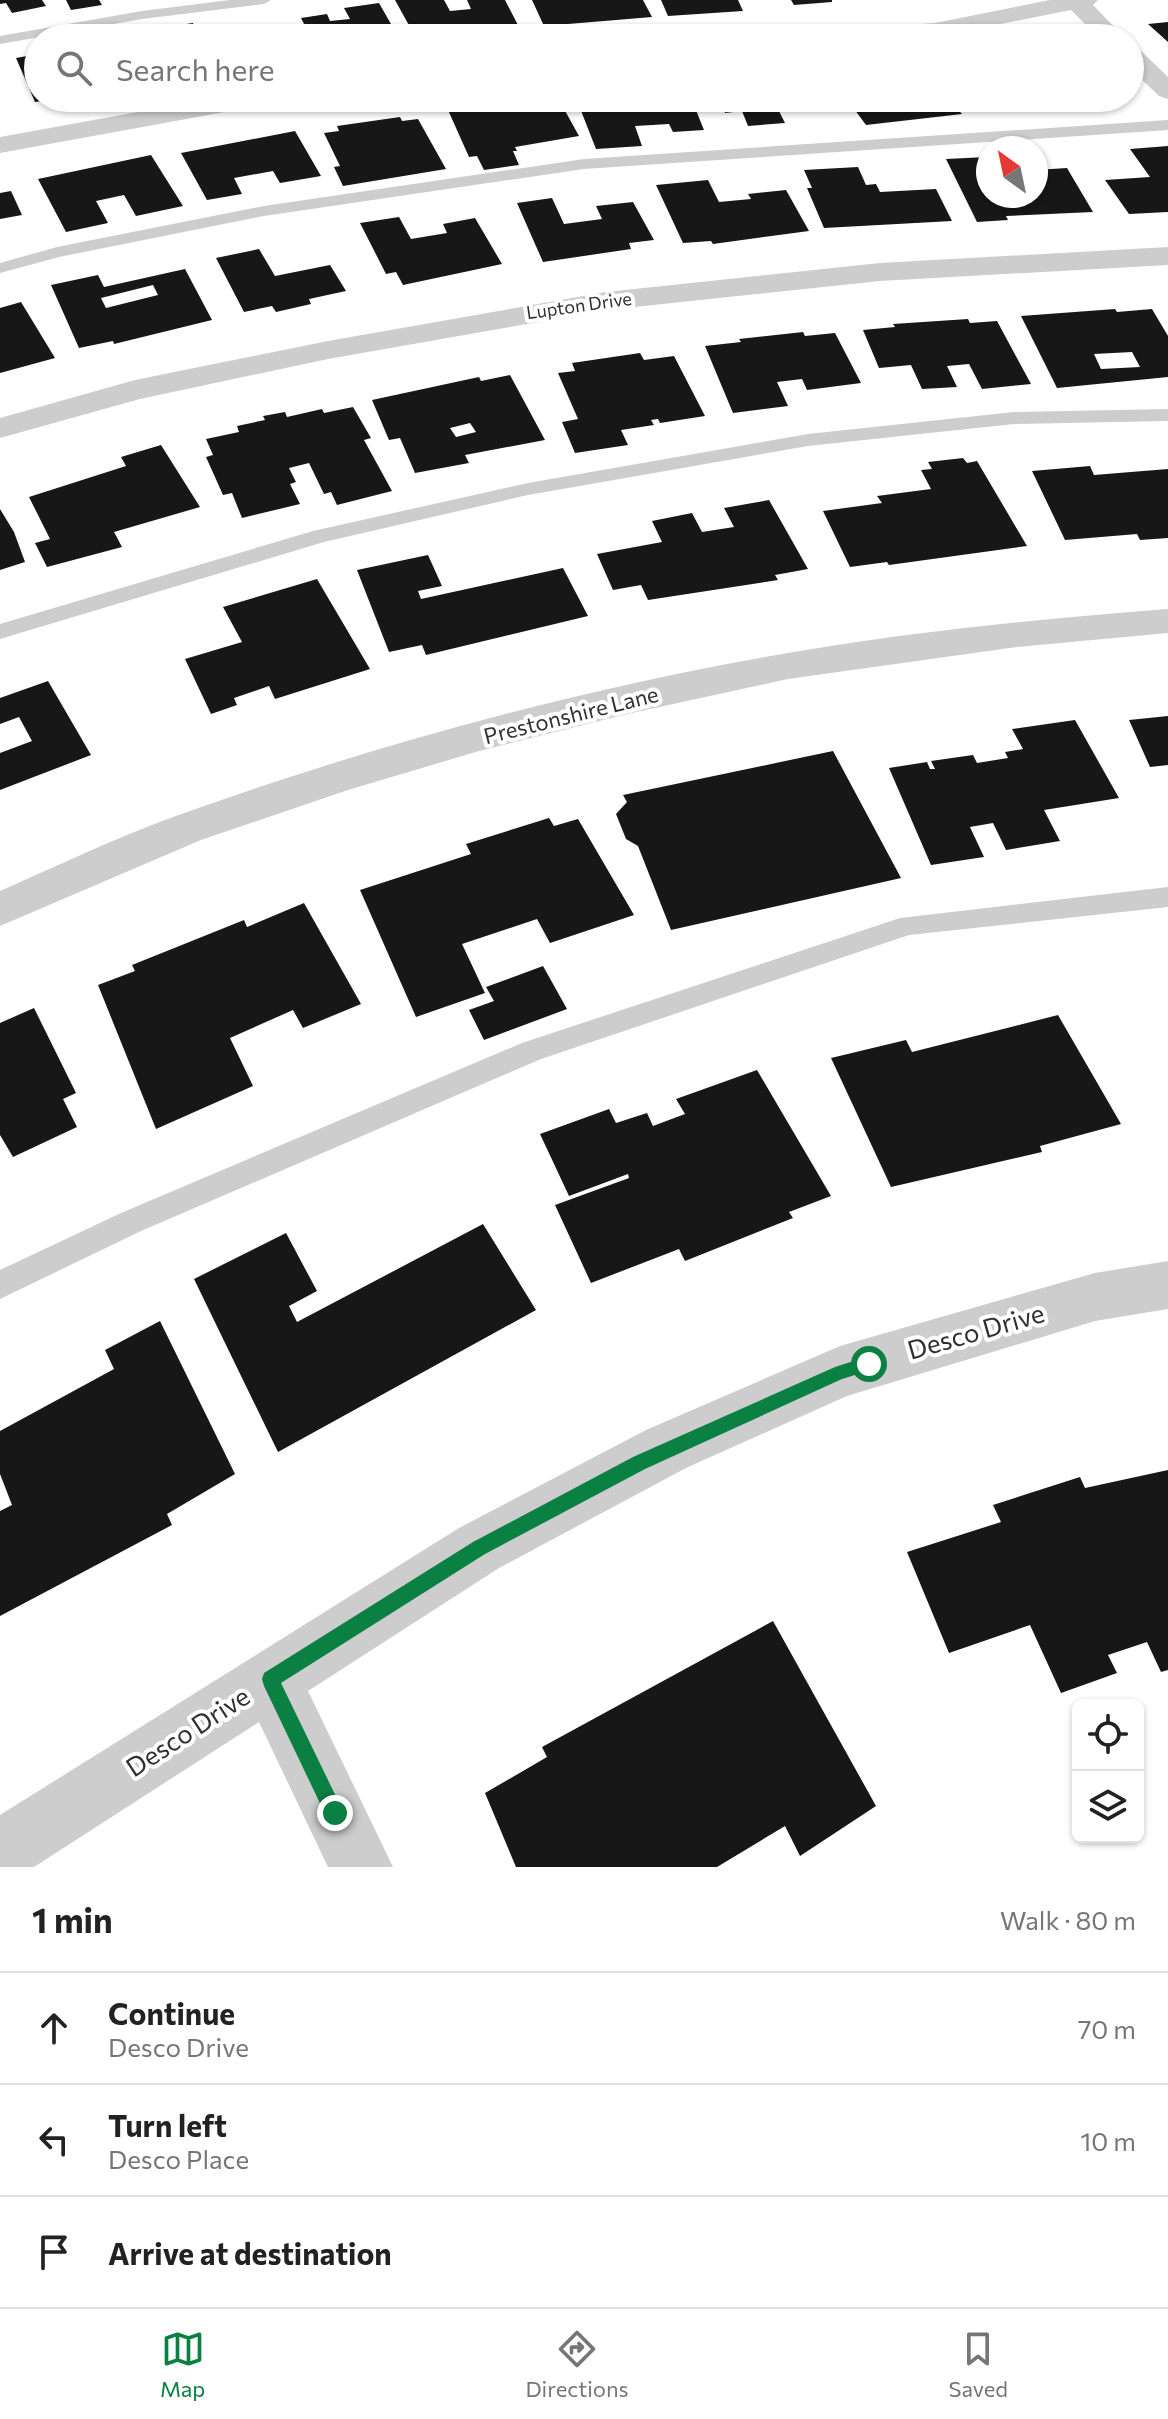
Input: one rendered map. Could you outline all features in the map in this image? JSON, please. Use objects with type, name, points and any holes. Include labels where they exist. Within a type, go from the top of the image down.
[{"type":"street","points":[[965,24],[1078,1],[1100,24]]},
{"type":"street","points":[[1144,68],[1168,91]]},
{"type":"street","points":[[0,145],[181,112]]},
{"type":"street","name":"Lupton Drive","points":[[0,428],[135,390],[298,356],[606,301],[880,272],[1168,256]]},
{"type":"street","name":"Prestonshire Lane","points":[[0,909],[186,829],[335,779],[478,737],[627,700],[788,666],[1017,634],[1168,621]]},
{"type":"street","name":"Desco Drive","points":[[0,1852],[479,1548],[666,1449],[826,1378],[1095,1297],[1168,1285]]},
{"type":"street","points":[[270,1679],[361,1867]]},
{"type":"lane","points":[[91,24],[264,0]]},
{"type":"lane","points":[[0,40],[24,36]]},
{"type":"lane","points":[[0,268],[57,252],[264,211],[584,164],[1168,125]]},
{"type":"lane","points":[[0,632],[320,536],[528,489],[808,440],[1014,418],[1168,415]]},
{"type":"lane","points":[[0,1285],[131,1222],[532,1051],[909,925],[1168,897]]},
{"type":"building","points":[[0,0],[42,0],[46,6],[12,13],[6,3],[0,4]]},
{"type":"building","points":[[66,0],[99,0],[102,5],[71,10]]},
{"type":"building","points":[[395,0],[444,0],[450,11],[471,9],[467,0],[505,0],[517,24],[408,24]]},
{"type":"building","points":[[532,0],[643,0],[652,17],[568,24],[543,24]]},
{"type":"building","points":[[661,0],[738,0],[743,11],[668,16]]},
{"type":"building","points":[[791,0],[832,0],[832,2],[794,5]]},
{"type":"building","points":[[379,3],[391,24],[304,24],[301,18],[327,14],[330,21],[350,19],[344,8]]},
{"type":"building","points":[[1168,22],[1168,42],[1148,24]]},
{"type":"building","points":[[24,57],[24,77],[16,58]]},
{"type":"building","points":[[449,112],[566,112],[579,136],[515,147],[517,151],[513,151],[519,165],[484,170],[477,156],[469,157]]},
{"type":"building","points":[[581,112],[697,112],[704,130],[673,132],[669,124],[635,126],[642,146],[596,149]]},
{"type":"building","points":[[742,112],[780,112],[785,123],[748,126]]},
{"type":"building","points":[[856,112],[962,114],[866,125]]},
{"type":"building","points":[[400,117],[402,121],[418,119],[446,169],[343,186],[334,167],[340,166],[324,133],[339,131],[337,126]]},
{"type":"building","points":[[295,131],[321,176],[280,183],[273,171],[234,178],[242,194],[207,200],[181,153]]},
{"type":"building","points":[[1168,146],[1168,212],[1129,214],[1105,180],[1150,177],[1130,149]]},
{"type":"building","points":[[151,155],[183,206],[136,216],[124,195],[96,201],[108,223],[66,232],[38,179]]},
{"type":"building","points":[[976,158],[976,208],[1048,208],[1048,169],[1067,168],[1093,212],[1006,216],[1008,220],[977,222],[946,159]]},
{"type":"building","points":[[858,167],[866,185],[876,184],[880,192],[936,189],[952,221],[824,228],[807,188],[812,188],[804,170]]},
{"type":"building","points":[[708,180],[719,202],[751,199],[748,194],[786,190],[809,231],[713,244],[711,241],[683,243],[656,185]]},
{"type":"building","points":[[11,191],[22,215],[0,219],[0,193]]},
{"type":"building","points":[[552,198],[564,224],[602,219],[596,206],[633,202],[654,240],[629,243],[631,249],[543,262],[517,203]]},
{"type":"building","points":[[399,217],[411,239],[447,233],[443,224],[475,218],[502,264],[403,285],[396,272],[386,274],[360,223]]},
{"type":"building","points":[[259,249],[275,276],[330,265],[346,291],[309,299],[311,304],[276,312],[272,306],[244,312],[216,258]]},
{"type":"building","points":[[185,269],[212,320],[114,344],[113,341],[79,348],[51,285],[98,275],[104,287]],"holes":[[[153,285],[158,295],[106,308],[101,298]]]},
{"type":"building","points":[[21,302],[55,358],[0,373],[0,308]]},
{"type":"building","points":[[1152,309],[1168,336],[1168,377],[1057,388],[1021,316]],"holes":[[[1132,352],[1140,367],[1101,369],[1094,354]]]},
{"type":"building","points":[[968,319],[970,323],[997,321],[1031,384],[982,389],[969,364],[947,366],[957,387],[922,389],[911,365],[879,368],[863,330],[895,327],[893,324]]},
{"type":"building","points":[[803,332],[805,336],[835,333],[861,383],[807,390],[802,379],[777,382],[788,406],[733,413],[705,346]]},
{"type":"building","points":[[640,353],[644,360],[674,356],[705,416],[660,423],[658,419],[651,420],[654,425],[621,430],[628,445],[575,453],[562,422],[578,419],[558,373],[575,371],[572,363]]},
{"type":"building","points":[[510,375],[545,440],[465,455],[469,463],[415,473],[400,438],[389,440],[372,400],[479,377],[481,381]],"holes":[[[470,423],[476,432],[456,437],[450,428]]]},
{"type":"building","points":[[353,407],[371,438],[364,440],[392,491],[337,505],[331,492],[324,494],[309,463],[289,468],[296,482],[290,484],[300,504],[242,518],[232,493],[223,495],[206,457],[213,455],[206,439],[239,432],[237,426],[265,420],[263,416],[285,412],[287,417],[322,409],[324,413]]},
{"type":"building","points":[[161,445],[200,507],[114,532],[122,547],[47,567],[35,543],[50,539],[29,497],[126,466],[121,457]]},
{"type":"building","points":[[963,458],[967,463],[977,461],[1027,546],[889,565],[887,562],[850,567],[823,511],[882,503],[877,496],[931,489],[921,470],[932,469],[928,462]]},
{"type":"building","points":[[1090,466],[1094,475],[1168,469],[1168,538],[1140,540],[1137,534],[1065,540],[1032,471]]},
{"type":"building","points":[[769,500],[808,569],[775,575],[778,580],[648,600],[641,585],[613,590],[597,554],[662,542],[652,521],[692,513],[702,532],[734,527],[724,508]]},
{"type":"building","points":[[0,509],[14,532],[25,562],[0,570]]},
{"type":"building","points":[[428,555],[442,586],[418,591],[421,599],[563,568],[588,616],[426,655],[422,645],[389,652],[357,570]]},
{"type":"building","points":[[317,579],[370,669],[275,699],[269,686],[234,698],[237,705],[211,714],[185,659],[242,642],[223,607]]},
{"type":"building","points":[[48,681],[91,755],[0,790],[0,753],[32,741],[19,717],[0,724],[0,698]]},
{"type":"building","points":[[1168,716],[1168,765],[1150,767],[1129,720]]},
{"type":"building","points":[[1075,720],[1119,798],[1044,810],[1060,841],[1006,850],[993,823],[970,827],[984,857],[931,865],[889,768],[927,762],[930,769],[935,769],[931,761],[973,755],[977,763],[1008,758],[1005,752],[1023,749],[1012,729]]},
{"type":"building","points":[[833,751],[901,878],[671,930],[638,846],[626,839],[616,814],[627,802],[623,795]]},
{"type":"building","points":[[549,818],[554,826],[578,819],[634,915],[550,943],[537,919],[462,944],[485,993],[416,1017],[360,890],[471,854],[466,844]]},
{"type":"building","points":[[304,903],[361,1004],[303,1028],[293,1010],[230,1038],[253,1086],[156,1129],[98,985],[135,971],[132,965],[244,920],[247,927]]},
{"type":"building","points":[[543,966],[567,1009],[484,1040],[469,1010],[494,1001],[486,987]]},
{"type":"building","points":[[34,1008],[76,1093],[63,1099],[77,1127],[13,1157],[0,1135],[0,1023]]},
{"type":"building","points":[[1058,1015],[1121,1124],[1040,1146],[1042,1152],[891,1187],[831,1058],[906,1040],[912,1052]]},
{"type":"building","points":[[757,1070],[831,1196],[789,1212],[793,1218],[685,1261],[679,1249],[591,1283],[555,1205],[629,1178],[628,1174],[569,1196],[540,1134],[609,1109],[616,1123],[647,1113],[653,1126],[685,1114],[676,1099]]},
{"type":"building","points":[[483,1224],[536,1310],[278,1452],[194,1279],[286,1233],[317,1291],[289,1306],[297,1322]]},
{"type":"building","points":[[160,1321],[235,1474],[167,1514],[172,1525],[0,1616],[0,1511],[12,1505],[0,1474],[0,1431],[114,1369],[105,1350]]},
{"type":"building","points":[[1168,1470],[1168,1670],[1161,1672],[1147,1642],[1108,1655],[1117,1673],[1061,1693],[1030,1625],[949,1653],[907,1552],[1001,1522],[993,1505],[1080,1477],[1085,1488]]},
{"type":"building","points":[[773,1621],[876,1806],[800,1856],[785,1826],[717,1867],[516,1867],[485,1793],[547,1757],[542,1747]]},
{"type":"route","points":[[335,1813],[270,1679],[479,1548],[639,1463],[840,1372],[869,1364]]}]
